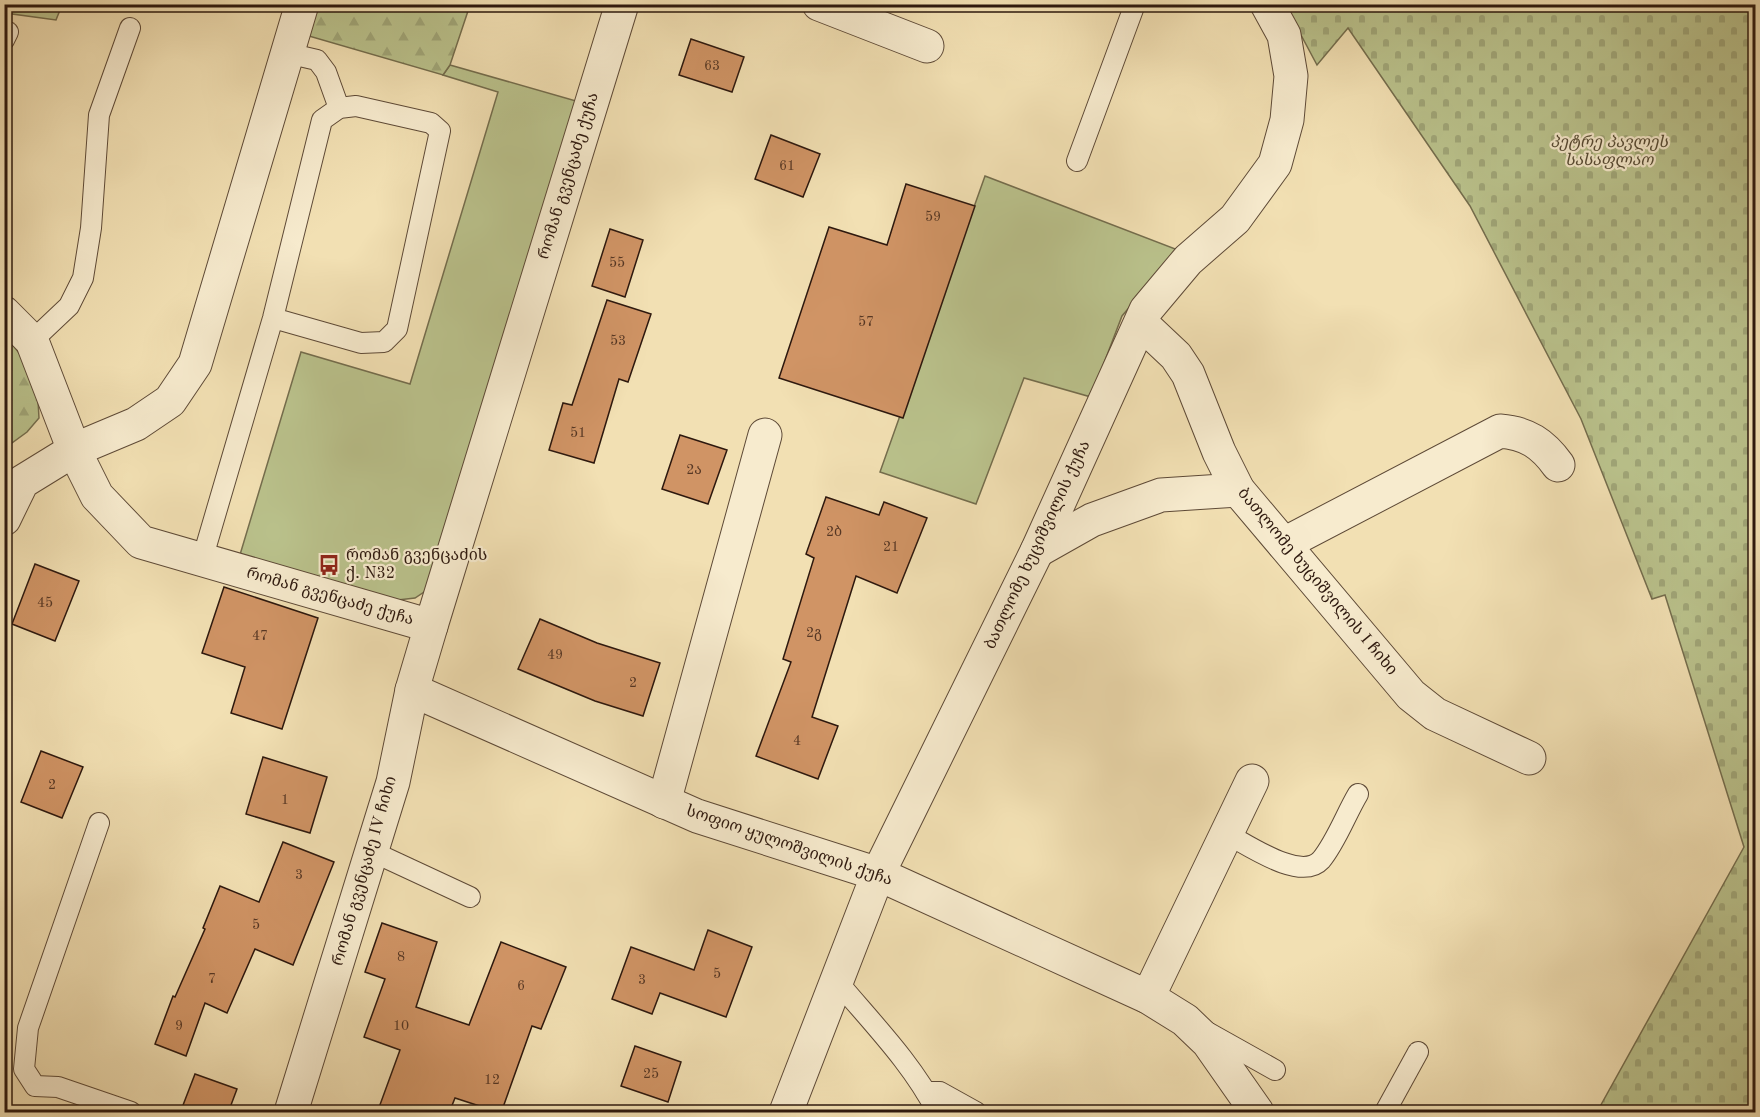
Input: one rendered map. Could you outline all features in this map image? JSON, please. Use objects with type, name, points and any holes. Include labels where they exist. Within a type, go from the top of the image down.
[{"type":"street","points":[[4,519],[13,477],[136,424],[170,401],[195,364],[302,4]]},
{"type":"street","name":"რომან გვენცაძე ქუჩა","points":[[4,313],[32,341],[74,450],[97,496],[141,542],[431,626],[622,4]]},
{"type":"street","points":[[819,4],[927,46]]},
{"type":"street","name":"ბათლომე ხუციშვილის ქუჩა","points":[[786,1113],[878,874],[1037,551],[1146,310],[1188,260],[1235,219],[1275,164],[1287,120],[1291,76],[1284,35],[1267,4]]},
{"type":"street","name":"ბათლომე ხუციშვილის I ჩიხი","points":[[1141,322],[1176,356],[1188,374],[1219,452],[1238,490],[1411,695],[1435,714],[1529,758]]},
{"type":"street","points":[[1284,544],[1500,431],[1532,438],[1550,453],[1558,465]]},
{"type":"street","points":[[664,802],[765,435]]},
{"type":"street","points":[[1037,551],[1092,520],[1161,495],[1238,490]]},
{"type":"street","name":"რომან გვენცაძე IV ჩიხი","points":[[291,1113],[393,782],[412,690],[431,626]]},
{"type":"street","name":"სოფიო ყულოშვილის ქუჩა","points":[[412,690],[697,816],[878,874],[1148,997],[1185,1020],[1208,1042],[1257,1113]]},
{"type":"street","points":[[1148,997],[1252,781]]},
{"type":"lane","points":[[1077,161],[1135,4]]},
{"type":"lane","points":[[32,341],[69,306],[83,278],[92,216],[99,116],[130,28]]},
{"type":"lane","points":[[287,53],[317,60],[326,72],[339,108]]},
{"type":"lane","points":[[202,560],[273,318],[322,120],[339,108],[356,106],[431,123],[440,130],[397,329],[384,342],[361,343],[273,318]]},
{"type":"lane","points":[[1227,834],[1293,868],[1309,867],[1320,861],[1358,794]]},
{"type":"lane","points":[[99,823],[28,1028],[24,1068],[35,1086],[58,1087],[131,1113]]},
{"type":"lane","points":[[370,851],[470,897]]},
{"type":"lane","points":[[837,981],[892,1045],[926,1092],[937,1113]]},
{"type":"lane","points":[[1185,1020],[1275,1071]]},
{"type":"lane","points":[[1385,1113],[1418,1052]]},
{"type":"lane","points":[[926,1092],[940,1092],[976,1113]]},
{"type":"green space","points":[[5,4],[62,5],[56,20],[5,13]]},
{"type":"green space","points":[[310,5],[470,5],[450,65],[443,75],[302,34]]},
{"type":"green space","name":"პეტრე პავლეს სასაფლაო","points":[[1285,5],[1755,5],[1755,1112],[1597,1112],[1744,847],[1665,595],[1652,599],[1581,419],[1470,206],[1348,28],[1317,65]]},
{"type":"green space","points":[[450,65],[576,101],[427,590],[415,598],[389,601],[239,558],[301,352],[410,384],[498,92],[443,75]]},
{"type":"green space","points":[[985,176],[1178,250],[1122,316],[1091,397],[1024,378],[976,504],[880,472]]},
{"type":"green space","points":[[4,335],[20,354],[31,373],[37,393],[39,418],[27,432],[5,448]]},
{"type":"building","points":[[691,39],[744,57],[732,92],[679,75]]},
{"type":"building","points":[[771,135],[820,154],[803,197],[755,179]]},
{"type":"building","points":[[906,184],[975,206],[903,418],[779,378],[829,227],[887,245]]},
{"type":"building","points":[[610,229],[643,240],[625,297],[592,286]]},
{"type":"building","points":[[607,300],[651,314],[628,382],[619,379],[594,463],[549,450],[563,403],[572,405]]},
{"type":"building","points":[[680,435],[727,450],[708,504],[662,489]]},
{"type":"building","points":[[826,497],[879,515],[884,502],[927,518],[897,593],[856,576],[812,717],[838,726],[818,779],[756,756],[791,662],[783,659],[814,558],[806,554]]},
{"type":"building","points":[[35,564],[79,581],[55,641],[12,624]]},
{"type":"building","points":[[224,587],[318,618],[282,729],[231,713],[245,667],[202,653]]},
{"type":"building","points":[[540,619],[597,643],[660,663],[643,716],[595,701],[518,669]]},
{"type":"building","points":[[41,751],[83,767],[62,818],[21,802]]},
{"type":"building","points":[[263,757],[327,777],[310,833],[246,814]]},
{"type":"building","points":[[283,842],[334,862],[293,965],[255,949],[227,1013],[205,1003],[186,1056],[155,1044],[173,996],[175,997],[205,929],[203,928],[220,886],[259,902]]},
{"type":"building","points":[[382,923],[437,942],[416,1007],[469,1025],[501,942],[566,967],[541,1029],[532,1026],[501,1113],[455,1098],[449,1113],[377,1113],[400,1050],[364,1037],[385,979],[365,972]]},
{"type":"building","points":[[708,930],[752,947],[726,1017],[660,993],[652,1014],[612,999],[631,947],[694,970]]},
{"type":"building","points":[[635,1046],[681,1062],[668,1102],[621,1086]]},
{"type":"building","points":[[195,1074],[237,1089],[228,1113],[180,1113]]},
{"type":"place","name":"რომან გვენცაძის ქ. N32","points":[[329,565]]}]
